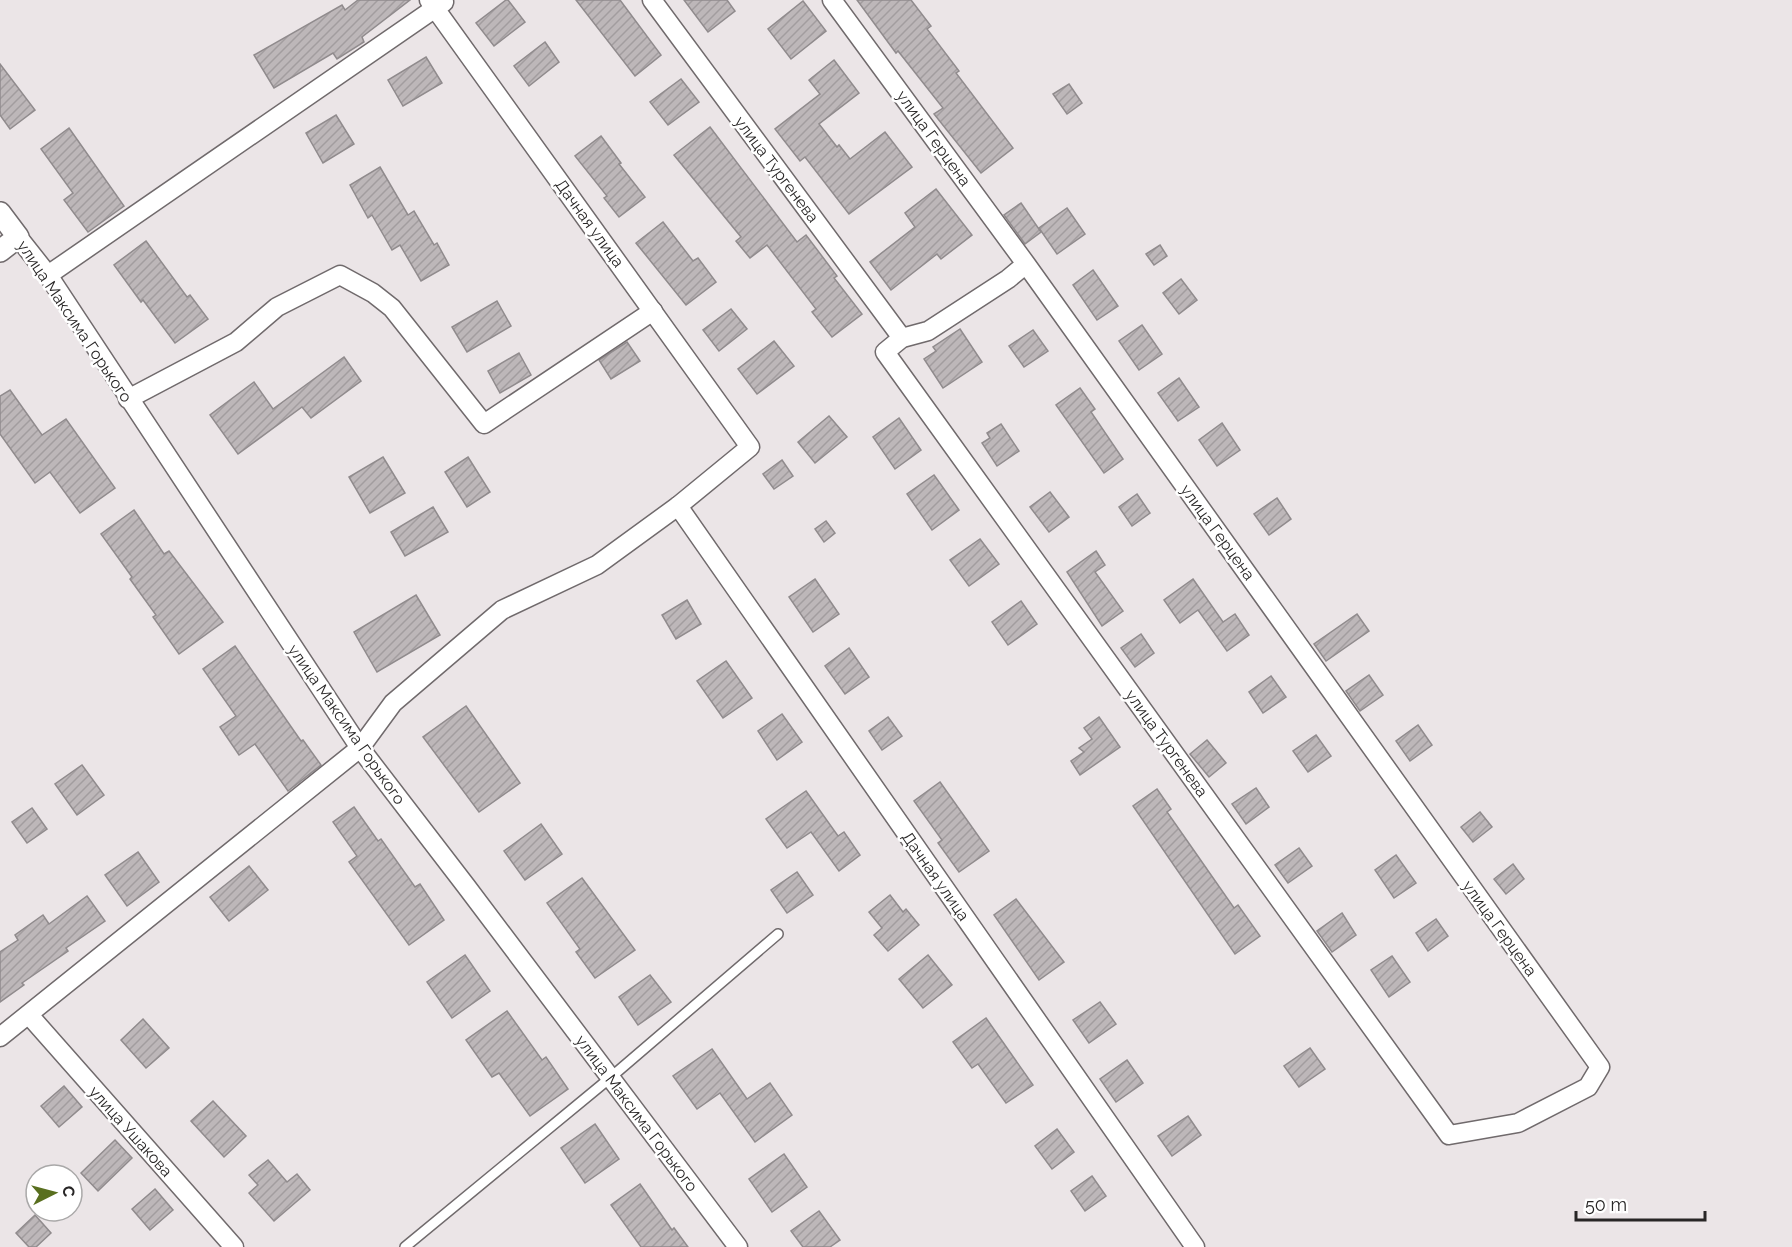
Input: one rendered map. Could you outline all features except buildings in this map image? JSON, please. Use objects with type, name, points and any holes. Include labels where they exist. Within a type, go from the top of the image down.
[{"type":"street","name":"улица Тургенева","points":[[652,0],[902,338],[885,352],[1449,1135]]},
{"type":"street","name":"улица Герцена","points":[[832,0],[1026,264],[1600,1067],[1588,1087],[1518,1123],[1449,1135]]},
{"type":"street","points":[[48,275],[437,2]]},
{"type":"street","name":"Дачная улица","points":[[437,2],[750,447],[678,506],[1195,1247]]},
{"type":"street","name":"улица Максима Горького","points":[[0,213],[48,275],[360,748],[738,1247]]},
{"type":"street","points":[[0,251],[18,237]]},
{"type":"street","points":[[902,338],[928,332],[1008,279],[1026,264]]},
{"type":"street","points":[[128,399],[236,342],[277,307],[340,275],[373,293],[392,308],[484,424],[653,311]]},
{"type":"street","points":[[0,1037],[360,748],[393,703],[502,610],[597,565],[678,506]]},
{"type":"street","name":"улица Ушакова","points":[[28,1015],[234,1247]]},
{"type":"lane","points":[[405,1247],[610,1078],[778,934]]}]
